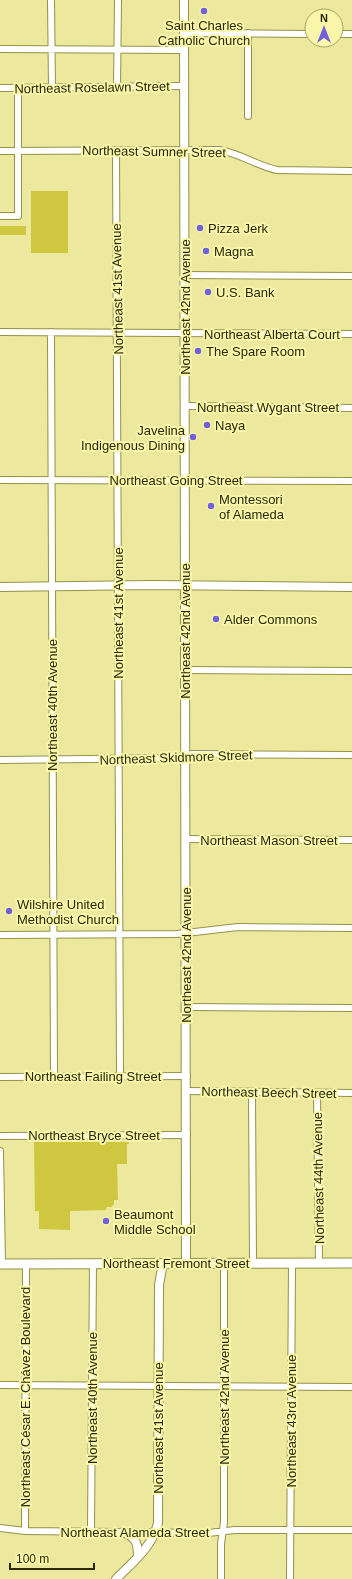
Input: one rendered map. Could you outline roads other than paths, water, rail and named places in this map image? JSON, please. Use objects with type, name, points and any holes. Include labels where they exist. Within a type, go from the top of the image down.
[{"type":"main road","name":"Northeast Fremont Street","points":[[1,1264],[352,1263]]},
{"type":"street","points":[[51,0],[52,87]]},
{"type":"street","points":[[117,87],[118,0]]},
{"type":"street","name":"Northeast 42nd Avenue","points":[[184,0],[184,586],[187,1076],[186,1263]]},
{"type":"street","points":[[184,33],[304,34]]},
{"type":"street","points":[[248,33],[248,116]]},
{"type":"street","points":[[0,49],[184,50]]},
{"type":"street","name":"Northeast Roselawn Street","points":[[0,88],[184,86]]},
{"type":"street","points":[[0,216],[18,216],[18,88]]},
{"type":"street","name":"Northeast 41st Avenue","points":[[116,150],[120,1076]]},
{"type":"street","name":"Northeast Sumner Street","points":[[0,151],[226,151],[277,170],[352,171]]},
{"type":"street","points":[[184,274],[352,276]]},
{"type":"street","name":"Northeast Alberta Court","points":[[0,332],[352,334]]},
{"type":"street","name":"Northeast 40th Avenue","points":[[51,332],[54,1077]]},
{"type":"street","name":"Northeast Wygant Street","points":[[184,406],[352,408]]},
{"type":"street","name":"Northeast Going Street","points":[[0,480],[352,481]]},
{"type":"street","points":[[0,587],[352,587]]},
{"type":"street","points":[[185,670],[352,671]]},
{"type":"street","name":"Northeast Skidmore Street","points":[[0,760],[176,758],[192,754],[352,755]]},
{"type":"street","name":"Northeast Mason Street","points":[[186,839],[352,840]]},
{"type":"street","points":[[0,935],[177,934],[238,927],[352,928]]},
{"type":"street","points":[[186,1007],[352,1008]]},
{"type":"street","name":"Northeast Failing Street","points":[[0,1077],[187,1076]]},
{"type":"street","name":"Northeast Beech Street","points":[[187,1091],[252,1093],[352,1093]]},
{"type":"street","points":[[252,1093],[253,1263]]},
{"type":"street","name":"Northeast 44th Avenue","points":[[317,1093],[319,1263]]},
{"type":"street","name":"Northeast Bryce Street","points":[[0,1136],[187,1135]]},
{"type":"street","points":[[0,1151],[1,1264]]},
{"type":"street","name":"Northeast 40th Avenue","points":[[91,1532],[93,1263]]},
{"type":"street","name":"Northeast 41st Avenue","points":[[116,1579],[138,1557],[155,1532],[158,1523],[159,1285],[163,1263]]},
{"type":"street","name":"Northeast 42nd Avenue","points":[[223,1531],[225,1387],[224,1263]]},
{"type":"street","name":"Northeast 43rd Avenue","points":[[290,1579],[292,1263]]},
{"type":"street","name":"Northeast César E. Chávez Boulevard","points":[[25,1531],[26,1264]]},
{"type":"street","points":[[0,1385],[352,1387]]},
{"type":"street","name":"Northeast Alameda Street","points":[[0,1528],[25,1531],[91,1532],[223,1531],[221,1579]]},
{"type":"street","points":[[223,1531],[352,1530]]},
{"type":"street","points":[[123,1532],[131,1535],[136,1542],[138,1557]]},
{"type":"place","name":"Saint Charles Catholic Church","points":[[204,11]]},
{"type":"place","name":"Pizza Jerk","points":[[200,228]]},
{"type":"place","name":"Magna","points":[[206,251]]},
{"type":"place","name":"U.S. Bank","points":[[208,292]]},
{"type":"place","name":"The Spare Room","points":[[198,351]]},
{"type":"place","name":"Naya","points":[[207,425]]},
{"type":"place","name":"Javelina Indigenous Dining","points":[[193,437]]},
{"type":"place","name":"Montessori of Alameda","points":[[211,506]]},
{"type":"place","name":"Alder Commons","points":[[216,619]]},
{"type":"place","name":"Wilshire United Methodist Church","points":[[9,911]]},
{"type":"place","name":"Beaumont Middle School","points":[[106,1221]]}]
